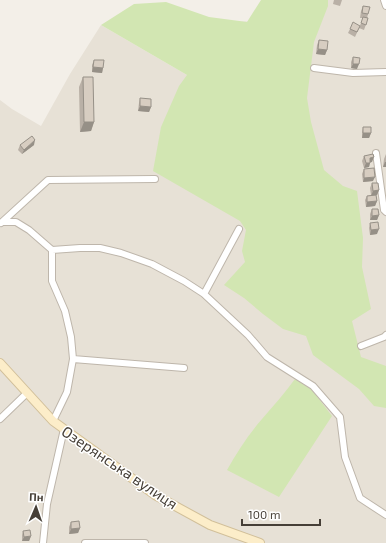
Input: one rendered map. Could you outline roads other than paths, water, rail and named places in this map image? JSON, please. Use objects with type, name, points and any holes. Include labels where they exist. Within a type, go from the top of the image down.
[{"type":"street","points":[[384,0],[386,6]]},
{"type":"street","points":[[314,68],[353,73],[386,72]]},
{"type":"street","points":[[376,153],[384,210],[386,212]]},
{"type":"street","points":[[1,223],[48,180],[154,178]]},
{"type":"street","points":[[1,223],[16,222],[29,230],[52,250],[100,248],[121,253],[152,264],[184,281],[204,294],[248,335],[268,358],[313,386],[340,417],[345,457],[360,498],[386,515]]},
{"type":"street","points":[[204,294],[239,229]]},
{"type":"street","points":[[52,250],[52,281],[65,311],[71,337],[73,359],[66,392],[52,421]]},
{"type":"street","points":[[361,346],[386,335]]},
{"type":"street","points":[[73,359],[184,368]]},
{"type":"street","name":"Озерянська вулиця","points":[[0,363],[52,421],[155,495],[210,525],[260,543]]},
{"type":"street","points":[[0,419],[27,393]]},
{"type":"street","points":[[43,543],[47,504],[64,429]]},
{"type":"street","points":[[85,543],[145,543]]}]
